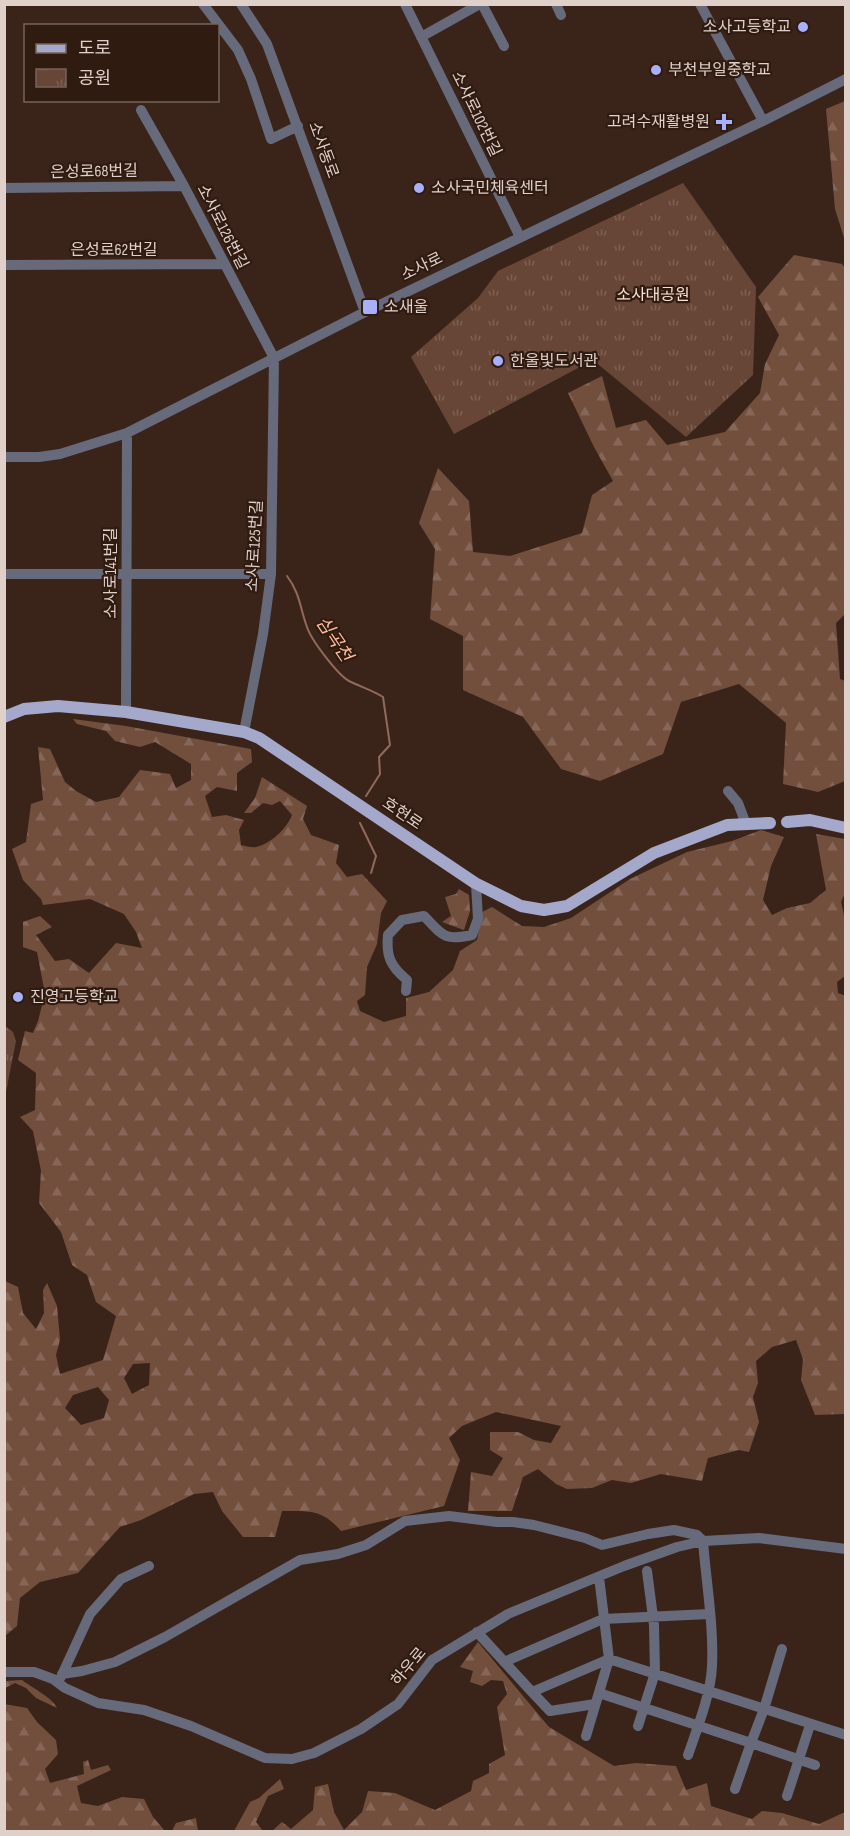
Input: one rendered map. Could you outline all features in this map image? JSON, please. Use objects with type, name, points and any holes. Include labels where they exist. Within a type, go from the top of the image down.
[{"type":"main road","name":"호현로","points":[[4,717],[24,709],[58,706],[126,712],[244,732],[276,749],[476,884],[521,906],[544,910],[567,906],[654,853],[727,825],[770,823]]},
{"type":"main road","points":[[787,822],[810,820],[846,828]]},
{"type":"street","points":[[203,4],[218,24]]},
{"type":"street","name":"소사동로","points":[[241,4],[267,44],[365,312]]},
{"type":"street","name":"소사로102번길","points":[[405,4],[520,237]]},
{"type":"street","points":[[421,37],[481,4],[504,46]]},
{"type":"street","points":[[556,4],[561,15]]},
{"type":"street","points":[[700,4],[763,121]]},
{"type":"street","points":[[219,25],[238,50],[251,79],[271,139],[298,126]]},
{"type":"street","name":"소사로","points":[[4,457],[39,457],[60,454],[127,433],[365,312],[846,79]]},
{"type":"street","name":"소사로126번길","points":[[141,110],[184,186],[274,358]]},
{"type":"street","name":"은성로68번길","points":[[4,188],[184,186]]},
{"type":"street","name":"은성로62번길","points":[[4,265],[223,264]]},
{"type":"street","name":"소사로125번길","points":[[244,732],[263,634],[271,574],[274,358]]},
{"type":"street","name":"소사로141번길","points":[[126,712],[127,433]]},
{"type":"street","points":[[4,574],[271,574]]},
{"type":"street","points":[[728,791],[738,803],[746,824]]},
{"type":"street","points":[[406,991],[407,980],[399,974],[387,954],[388,935],[402,920],[424,916],[440,933],[453,939],[472,935],[478,919],[476,884]]},
{"type":"street","points":[[60,1678],[115,1662],[165,1638],[300,1560],[338,1554],[366,1545],[405,1521],[449,1516],[513,1522],[585,1538],[602,1545],[674,1530],[697,1535],[703,1541],[709,1614],[712,1668],[699,1725],[688,1755]]},
{"type":"street","name":"하우로","points":[[4,1672],[34,1672],[60,1678],[98,1703],[144,1710],[191,1726],[260,1757],[292,1759],[314,1753],[351,1734],[398,1704],[432,1660],[508,1614],[677,1547],[703,1541],[759,1538],[846,1549]]},
{"type":"street","points":[[60,1678],[90,1614],[121,1579],[149,1566]]},
{"type":"street","points":[[638,1726],[656,1673],[653,1617],[647,1571]]},
{"type":"street","points":[[586,1736],[609,1659],[599,1577]]},
{"type":"street","points":[[504,1662],[603,1619],[709,1614]]},
{"type":"street","points":[[477,1632],[550,1711],[596,1704]]},
{"type":"street","points":[[735,1789],[764,1709],[782,1649]]},
{"type":"street","points":[[532,1692],[609,1659],[846,1735]]},
{"type":"street","points":[[599,1693],[815,1765]]},
{"type":"street","points":[[788,1796],[810,1725]]},
{"type":"green space","points":[[845,101],[845,241],[835,209],[826,109]]},
{"type":"green space","name":"소사대공원","points":[[683,183],[756,287],[753,375],[686,437],[593,360],[454,434],[411,357],[478,298],[498,271]]},
{"type":"green space","points":[[794,255],[842,264],[845,268],[846,613],[836,623],[840,679],[845,681],[845,781],[818,792],[783,784],[786,723],[739,684],[681,702],[663,754],[600,781],[561,769],[523,717],[463,690],[463,636],[430,619],[435,549],[419,523],[438,468],[469,501],[473,552],[510,556],[582,533],[592,495],[613,481],[568,393],[602,376],[616,428],[646,420],[667,445],[725,432],[760,393],[765,364],[779,335],[758,297]]},
{"type":"green space","points":[[73,719],[126,726],[251,749],[252,762],[237,773],[237,791],[217,787],[205,796],[212,817],[226,815],[244,820],[239,830],[241,845],[256,847],[273,839],[292,815],[280,801],[272,805],[263,803],[251,813],[244,813],[255,798],[262,777],[307,806],[303,819],[311,835],[339,845],[336,863],[347,877],[362,874],[387,901],[381,913],[377,944],[367,967],[365,995],[357,1001],[360,1011],[384,1022],[406,1016],[406,998],[429,992],[453,970],[460,951],[477,940],[482,912],[492,907],[522,926],[544,927],[571,918],[630,879],[687,852],[732,841],[761,830],[784,837],[771,866],[763,900],[772,915],[787,908],[810,903],[826,890],[816,834],[845,839],[845,893],[841,902],[845,920],[845,976],[837,982],[838,993],[846,996],[845,1414],[815,1415],[801,1380],[803,1359],[796,1340],[772,1347],[756,1361],[758,1383],[753,1397],[759,1422],[749,1452],[739,1450],[708,1458],[702,1481],[661,1474],[631,1483],[612,1480],[592,1488],[567,1489],[556,1484],[538,1469],[523,1477],[512,1511],[468,1511],[471,1472],[492,1476],[503,1458],[490,1450],[490,1432],[518,1432],[534,1440],[551,1443],[561,1426],[496,1412],[462,1426],[449,1438],[460,1460],[444,1506],[341,1531],[321,1515],[300,1511],[282,1511],[275,1537],[243,1537],[222,1511],[213,1492],[194,1494],[141,1520],[120,1527],[78,1573],[40,1582],[20,1598],[17,1626],[5,1636],[5,1281],[18,1287],[23,1313],[36,1329],[44,1313],[43,1290],[47,1283],[57,1306],[60,1340],[56,1355],[60,1374],[103,1360],[116,1316],[96,1302],[87,1275],[72,1265],[61,1232],[39,1203],[41,1171],[33,1131],[20,1117],[35,1110],[36,1073],[18,1060],[25,1031],[33,1033],[45,994],[37,952],[23,947],[23,922],[40,916],[52,927],[36,935],[55,961],[69,959],[89,973],[116,943],[142,948],[136,932],[124,914],[90,899],[43,905],[41,899],[23,880],[12,849],[26,842],[31,804],[43,800],[38,747],[50,749],[65,782],[96,802],[119,797],[140,770],[170,774],[176,788],[191,780],[191,764],[155,742],[140,747],[115,741],[106,731],[77,724]],"holes":[[[150,1363],[149,1385],[132,1394],[124,1378],[133,1364]],[[98,1387],[109,1400],[104,1418],[81,1425],[65,1408],[73,1395]]]},
{"type":"green space","points":[[459,889],[469,895],[470,911],[464,930],[442,922],[451,916],[445,897],[456,894]]},
{"type":"green space","points":[[5,1026],[13,1032],[16,1041],[5,1097]]},
{"type":"green space","points":[[478,1642],[549,1727],[614,1766],[636,1763],[676,1766],[686,1790],[707,1783],[711,1806],[752,1819],[762,1811],[782,1813],[819,1824],[845,1812],[845,1831],[272,1831],[282,1822],[291,1829],[313,1810],[315,1787],[328,1784],[334,1812],[344,1830],[362,1812],[368,1791],[395,1793],[435,1810],[471,1791],[473,1781],[489,1773],[489,1764],[505,1755],[497,1707],[507,1694],[503,1681],[491,1680],[482,1686],[470,1682],[473,1671],[460,1667]]},
{"type":"green space","points":[[22,1680],[46,1696],[57,1708],[36,1698],[26,1688],[15,1683],[5,1688],[5,1681]]},
{"type":"green space","points":[[4,1704],[27,1708],[37,1722],[56,1740],[58,1754],[45,1769],[50,1783],[84,1774],[83,1762],[88,1760],[91,1770],[108,1765],[111,1770],[77,1786],[81,1803],[98,1806],[122,1797],[144,1799],[153,1817],[165,1831],[5,1831]]},
{"type":"green space","points":[[280,1779],[284,1789],[268,1796],[256,1822],[263,1831],[234,1831],[250,1802],[259,1798]]},
{"type":"green space","points":[[196,1818],[198,1831],[172,1831],[176,1823]]},
{"type":"waterway","name":"심곡천","points":[[287,576],[297,595],[310,633],[325,657],[349,681],[383,697],[390,745],[379,757],[380,774],[366,796]]},
{"type":"waterway","name":"심곡천","points":[[360,823],[376,856],[371,873]]},
{"type":"place","name":"소사고등학교","points":[[803,27]]},
{"type":"place","name":"부천부일중학교","points":[[656,70]]},
{"type":"place","name":"고려수재활병원","points":[[724,122]]},
{"type":"place","name":"소사국민체육센터","points":[[419,188]]},
{"type":"place","name":"소새울","points":[[370,307]]},
{"type":"place","name":"한울빛도서관","points":[[498,361]]},
{"type":"place","name":"진영고등학교","points":[[18,997]]}]
